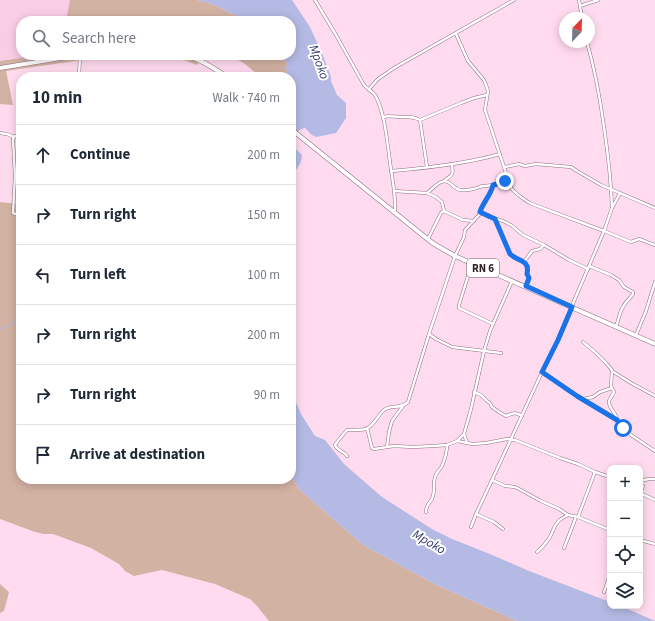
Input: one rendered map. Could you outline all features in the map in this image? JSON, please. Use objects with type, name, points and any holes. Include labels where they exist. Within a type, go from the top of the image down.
[{"type":"main road","points":[[0,68],[49,60]]},
{"type":"main road","points":[[197,60],[219,72]]},
{"type":"main road","name":"RN 6","points":[[296,133],[428,239],[455,256],[655,344]]},
{"type":"street","points":[[315,0],[336,34],[361,81],[375,96],[383,117],[394,191],[395,212]]},
{"type":"street","points":[[369,88],[378,79],[394,68],[514,0]]},
{"type":"street","points":[[579,0],[581,12]]},
{"type":"street","points":[[580,6],[598,0]]},
{"type":"street","points":[[456,34],[468,61],[484,80],[488,91],[485,110],[505,167],[510,187],[523,199],[532,204],[631,242],[639,239],[655,245]]},
{"type":"street","points":[[589,48],[596,76],[609,161],[612,208]]},
{"type":"street","points":[[79,60],[79,72]]},
{"type":"street","points":[[383,117],[412,116],[420,120],[474,98],[488,95]]},
{"type":"street","points":[[420,120],[419,122],[427,167]]},
{"type":"street","points":[[0,133],[8,134],[14,137],[15,176],[13,213],[16,214]]},
{"type":"street","points":[[391,171],[478,160],[500,154]]},
{"type":"street","points":[[427,193],[436,184],[452,176],[452,164]]},
{"type":"street","points":[[505,167],[519,164],[525,166],[536,164],[571,167],[612,190],[655,208]]},
{"type":"street","points":[[445,180],[456,189],[472,190],[501,183],[508,179]]},
{"type":"street","points":[[387,447],[392,421],[403,406],[408,402],[429,334],[455,256],[464,237],[465,230],[480,212],[493,185]]},
{"type":"street","points":[[394,191],[427,193],[436,197],[442,202],[444,210],[463,220],[474,221]]},
{"type":"street","points":[[471,527],[497,468],[558,340],[604,231],[612,208],[620,193]]},
{"type":"street","points":[[428,239],[444,210]]},
{"type":"street","points":[[480,212],[503,221],[523,235],[544,245],[569,260],[611,275],[619,280],[624,287],[633,292],[633,294],[622,309],[616,326]]},
{"type":"street","points":[[495,219],[510,254],[528,266],[527,274],[529,278],[526,286]]},
{"type":"street","points":[[524,262],[532,251],[540,249],[544,245]]},
{"type":"street","points":[[472,263],[459,308],[493,324]]},
{"type":"street","points":[[467,444],[464,434],[484,351],[493,324],[512,280]]},
{"type":"street","points":[[636,335],[646,311],[655,282]]},
{"type":"street","points":[[429,334],[452,347],[501,353]]},
{"type":"street","points":[[583,342],[612,370],[631,383],[655,396]]},
{"type":"street","points":[[612,370],[611,383],[614,392],[609,402],[617,416],[617,420]]},
{"type":"street","points":[[542,372],[617,420],[631,435],[655,451]]},
{"type":"street","points":[[582,399],[593,397],[600,392],[612,388]]},
{"type":"street","points":[[474,392],[484,398],[502,415],[506,416],[516,413],[522,416]]},
{"type":"street","points":[[347,456],[336,448],[335,444],[347,430],[367,428],[385,409],[403,406]]},
{"type":"street","points":[[367,428],[372,448],[375,449],[394,446],[413,447],[447,445],[457,441],[464,434]]},
{"type":"street","points":[[457,441],[467,444],[511,439],[607,476]]},
{"type":"street","points":[[426,512],[427,505],[433,496],[436,475],[446,456],[447,445]]},
{"type":"street","points":[[564,548],[595,472]]},
{"type":"street","points":[[643,482],[649,479],[655,479]]},
{"type":"street","points":[[492,480],[505,486],[515,487],[568,515],[607,529]]},
{"type":"street","points":[[643,494],[655,500]]},
{"type":"street","points":[[476,514],[494,522],[503,529]]},
{"type":"street","points":[[537,552],[543,548],[550,538],[557,521],[568,515]]},
{"type":"street","points":[[643,541],[655,544]]},
{"type":"street","points":[[604,592],[607,584]]},
{"type":"shaded area","points":[[0,0],[70,0],[67,16],[16,16],[16,59],[0,61]]},
{"type":"shaded area","points":[[70,0],[197,0],[215,5],[239,16],[67,16]]},
{"type":"shaded area","points":[[16,59],[16,60],[82,60],[6,71],[13,105],[0,104],[0,61]]},
{"type":"shaded area","points":[[182,60],[200,60],[197,65]]},
{"type":"shaded area","points":[[237,60],[284,60],[287,63],[287,72],[254,72]]},
{"type":"shaded area","points":[[0,202],[16,204],[16,484],[296,484],[299,489],[363,545],[435,584],[517,621],[269,621],[250,599],[215,584],[162,570],[134,576],[125,571],[119,564],[91,548],[53,534],[35,532],[0,519]]},
{"type":"shaded area","points":[[0,584],[9,592],[4,611],[0,613]]},
{"type":"water","name":"Mpoko","points":[[197,0],[292,0],[310,27],[324,58],[337,95],[346,103],[346,118],[336,133],[316,137],[305,128],[296,133],[296,72],[287,72],[287,63],[284,60],[296,60],[296,16],[239,16],[215,5]]},
{"type":"water","points":[[296,149],[302,155],[296,170]]},
{"type":"water","name":"Mpoko","points":[[296,402],[301,414],[315,436],[325,440],[344,464],[382,497],[432,529],[452,539],[529,571],[607,601],[607,609],[628,609],[655,621],[517,621],[435,584],[363,545],[299,489],[296,484]]},
{"type":"waterway","points":[[0,329],[9,326],[15,321],[16,318]]},
{"type":"route","points":[[505,181],[493,185],[480,212],[495,219],[510,254],[528,266],[527,274],[529,278],[526,286],[572,307],[550,358],[542,372],[577,396],[617,420],[623,428]]}]
